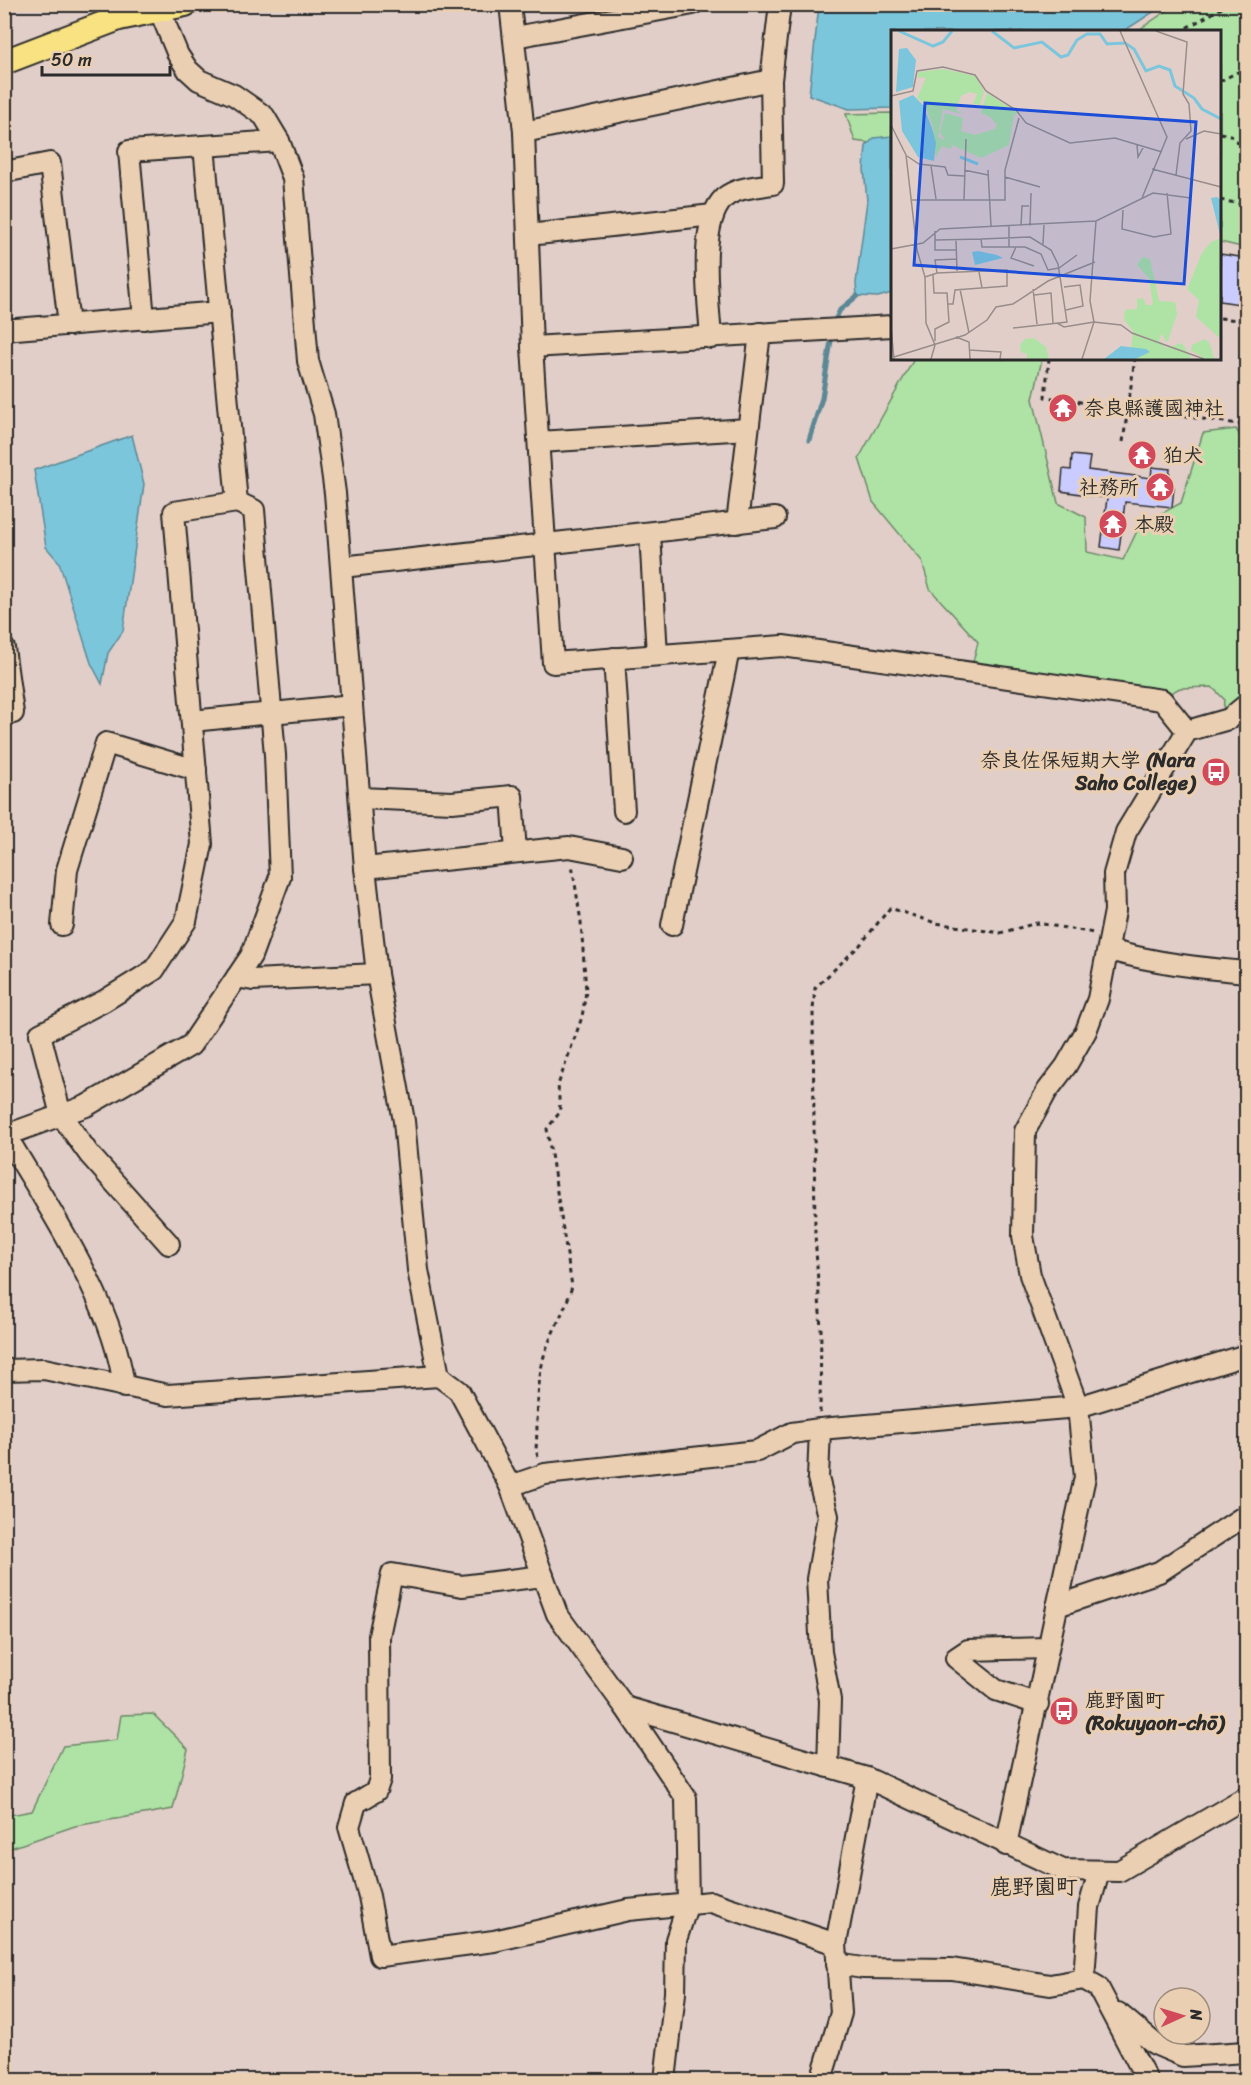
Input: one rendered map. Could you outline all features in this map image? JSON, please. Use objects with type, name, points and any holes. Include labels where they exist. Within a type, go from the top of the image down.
[{"type":"main road","points":[[4,62],[119,18],[157,7],[185,4]]},
{"type":"street","points":[[510,4],[524,132],[532,347],[553,663],[783,646],[1161,700],[1187,731]]},
{"type":"street","points":[[515,37],[693,4]]},
{"type":"street","points":[[711,338],[707,268],[713,215],[724,198],[735,191],[773,184],[771,80],[780,4]]},
{"type":"street","points":[[157,7],[188,70],[199,80],[234,95],[264,116],[279,141],[293,177],[308,361],[324,414],[342,567],[365,868],[378,974],[404,1121],[418,1270],[439,1376]]},
{"type":"street","points":[[524,132],[771,80]]},
{"type":"street","points":[[144,319],[129,151],[279,141]]},
{"type":"street","points":[[204,146],[237,502]]},
{"type":"street","points":[[4,172],[50,163],[69,325]]},
{"type":"street","points":[[528,235],[713,215]]},
{"type":"street","points":[[4,330],[220,312]]},
{"type":"street","points":[[532,347],[891,326]]},
{"type":"street","points":[[737,523],[760,333]]},
{"type":"street","points":[[539,442],[748,429]]},
{"type":"street","points":[[124,1387],[121,1358],[102,1311],[36,1185],[5,1134],[61,1115],[86,1106],[191,1045],[251,956],[280,877],[271,713],[254,510],[237,502],[174,512],[202,844],[186,921],[154,970],[104,1001],[40,1034],[61,1115],[89,1154],[169,1244]]},
{"type":"street","points":[[342,567],[775,518]]},
{"type":"street","points":[[650,533],[657,655]]},
{"type":"street","points":[[4,648],[13,713],[4,714]]},
{"type":"street","points":[[672,925],[729,650]]},
{"type":"street","points":[[614,658],[624,811]]},
{"type":"street","points":[[192,721],[352,705]]},
{"type":"street","points":[[1006,1845],[1085,1477],[1078,1407],[1030,1275],[1023,1236],[1025,1131],[1047,1091],[1066,1066],[1086,1031],[1098,999],[1115,911],[1114,874],[1126,832],[1187,731],[1229,718],[1246,705]]},
{"type":"street","points":[[62,925],[67,870],[106,743],[196,771]]},
{"type":"street","points":[[360,798],[452,802],[512,795],[516,852]]},
{"type":"street","points":[[365,868],[569,847],[622,857]]},
{"type":"street","points":[[1110,943],[1142,959],[1194,968],[1246,972]]},
{"type":"street","points":[[237,977],[254,980],[378,974]]},
{"type":"street","points":[[510,1486],[545,1474],[757,1451],[792,1432],[1078,1407],[1246,1354]]},
{"type":"street","points":[[4,1370],[44,1369],[168,1395],[439,1376],[459,1391],[510,1486],[557,1614],[625,1707],[686,1798],[688,1903],[676,1940],[675,1993],[665,2080]]},
{"type":"street","points":[[820,1429],[818,1478],[828,1516],[817,1579],[821,1652],[830,1700],[828,1767]]},
{"type":"street","points":[[1058,1606],[1160,1572],[1246,1515]]},
{"type":"street","points":[[543,1576],[462,1586],[392,1574],[379,1636],[380,1779],[376,1791],[356,1803],[349,1827],[369,1896],[380,1956],[494,1941],[628,1910],[711,1902],[836,1944]]},
{"type":"street","points":[[1038,1704],[996,1690],[956,1658],[968,1650],[1047,1648]]},
{"type":"street","points":[[625,1707],[867,1778],[1063,1870],[1119,1871],[1246,1797]]},
{"type":"street","points":[[821,2080],[841,2013],[836,1944],[867,1778]]},
{"type":"street","points":[[1084,1979],[1089,1907],[1099,1872]]},
{"type":"street","points":[[837,1965],[863,1968],[952,1969],[1050,1985],[1084,1979],[1098,1987],[1147,2080]]},
{"type":"street","points":[[1111,2008],[1155,2044],[1184,2056],[1246,2052]]},
{"type":"path","points":[[1183,30],[1229,4]]},
{"type":"path","points":[[1221,80],[1246,68]]},
{"type":"path","points":[[1221,133],[1230,135],[1246,150]]},
{"type":"path","points":[[1221,200],[1246,205]]},
{"type":"path","points":[[1221,318],[1246,321]]},
{"type":"path","points":[[1049,360],[1045,397],[1245,425],[1246,404]]},
{"type":"path","points":[[1123,442],[1135,360]]},
{"type":"path","points":[[545,1474],[536,1450],[539,1384],[544,1355],[566,1308],[572,1286],[547,1129],[560,1112],[558,1085],[582,1017],[586,991],[581,922],[569,847]]},
{"type":"path","points":[[820,1429],[821,1329],[815,1234],[813,1010],[815,988],[860,945],[890,908],[936,923],[1000,933],[1036,923],[1110,943]]},
{"type":"green space","points":[[1177,4],[1246,5],[1246,248],[1221,242],[1221,30],[1138,30]]},
{"type":"green space","points":[[891,113],[891,146],[855,141],[846,114]]},
{"type":"green space","name":"奈良縣護國神社","points":[[913,360],[1042,360],[1033,399],[1058,503],[1086,517],[1087,552],[1123,560],[1140,525],[1181,503],[1203,433],[1236,429],[1246,445],[1246,700],[1223,714],[1224,699],[1212,687],[1180,688],[1165,696],[972,666],[978,642],[930,589],[922,561],[873,502],[859,458]]},
{"type":"green space","points":[[153,1714],[188,1749],[173,1809],[75,1826],[5,1850],[5,1816],[32,1811],[63,1746],[117,1740],[121,1715]]},
{"type":"water","points":[[819,4],[1164,5],[1126,30],[891,30],[891,108],[849,109],[809,95]]},
{"type":"water","points":[[891,136],[891,293],[878,297],[857,296],[856,283],[867,201],[864,169],[866,146],[874,138]]},
{"type":"water","points":[[132,435],[144,484],[123,631],[108,653],[102,684],[91,663],[59,562],[46,547],[34,470]]},
{"type":"building","points":[[1221,254],[1246,258],[1246,305],[1221,301]]},
{"type":"building","name":"本殿","points":[[1072,455],[1090,457],[1088,470],[1151,478],[1152,467],[1170,469],[1168,486],[1174,487],[1172,507],[1125,502],[1119,550],[1101,547],[1107,498],[1061,491],[1063,469],[1071,470]]},
{"type":"waterway","points":[[833,324],[840,310],[857,296]]},
{"type":"waterway","points":[[809,440],[822,398],[832,334]]},
{"type":"place","name":"奈良縣護國神社","points":[[1063,408]]},
{"type":"place","name":"狛犬","points":[[1142,455]]},
{"type":"place","name":"社務所","points":[[1160,487]]},
{"type":"place","name":"本殿","points":[[1113,524]]},
{"type":"place","name":"奈良佐保短期大学 (Nara Saho College)","points":[[1216,772]]},
{"type":"place","name":"鹿野園町 (Rokuyaon-chō)","points":[[1064,1711]]},
{"type":"district","name":"鹿野園町","points":[[1034,1886]]}]
